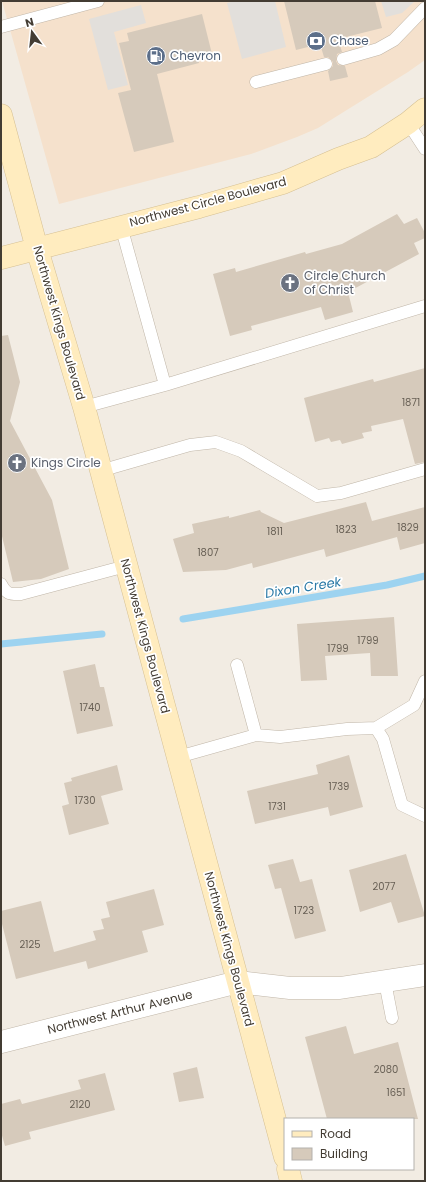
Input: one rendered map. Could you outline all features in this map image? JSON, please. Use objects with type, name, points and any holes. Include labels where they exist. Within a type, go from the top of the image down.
[{"type":"main road","name":"Northwest Circle Boulevard","points":[[1,258],[199,207],[283,183],[338,159],[371,147],[408,123],[425,109]]},
{"type":"main road","name":"Northwest Kings Boulevard","points":[[1,116],[84,406],[100,471],[284,1153]]},
{"type":"main road","points":[[288,1170],[292,1181]]},
{"type":"street","points":[[238,982],[290,988],[333,988],[385,982],[425,975]]},
{"type":"street","name":"Northwest Arthur Avenue","points":[[1,1042],[238,982]]},
{"type":"lane","points":[[1,27],[98,1]]},
{"type":"lane","points":[[344,59],[378,49],[394,40],[425,8]]},
{"type":"lane","points":[[256,82],[326,64]]},
{"type":"lane","points":[[408,123],[425,149]]},
{"type":"lane","points":[[121,226],[164,384]]},
{"type":"lane","points":[[84,406],[164,384],[425,306]]},
{"type":"lane","points":[[100,471],[190,446],[216,442],[241,451],[317,496],[341,493],[425,469]]},
{"type":"lane","points":[[1,584],[5,592],[10,594],[21,594],[126,566]]},
{"type":"lane","points":[[237,665],[256,735]]},
{"type":"lane","points":[[178,757],[256,735],[280,737],[376,728],[414,705],[425,681]]},
{"type":"lane","points":[[376,728],[383,739],[402,805],[425,816]]},
{"type":"lane","points":[[385,982],[392,1018]]},
{"type":"shaded area","points":[[2,1],[425,1],[425,60],[318,128],[297,137],[251,154],[59,204]]},
{"type":"shaded area","points":[[235,1],[275,1],[286,47],[242,59],[227,3]]},
{"type":"shaded area","points":[[381,1],[415,1],[402,13],[386,17]]},
{"type":"shaded area","points":[[141,5],[146,23],[114,32],[128,85],[108,90],[89,19]]},
{"type":"building","name":"Chase","points":[[284,1],[375,1],[382,28],[338,39],[342,52],[337,54],[336,61],[338,65],[345,66],[348,77],[330,81],[328,71],[333,66],[333,62],[328,57],[324,57],[320,44],[296,50]]},
{"type":"building","points":[[202,14],[212,54],[198,57],[199,63],[157,74],[174,142],[134,152],[118,93],[131,90],[119,43],[129,41],[127,33]]},
{"type":"building","name":"Circle Church of Christ","points":[[397,214],[404,224],[417,218],[425,233],[425,238],[414,243],[419,254],[348,292],[353,312],[325,320],[321,307],[251,326],[252,330],[230,336],[213,274],[235,268],[236,272],[305,252],[306,254],[342,244]]},
{"type":"building","name":"Kings Circle","points":[[8,335],[20,382],[10,421],[52,500],[69,569],[41,579],[13,582],[1,532],[1,336]]},
{"type":"building","points":[[425,368],[425,462],[415,464],[403,419],[371,426],[372,431],[362,433],[364,438],[342,444],[340,440],[331,442],[329,438],[315,442],[304,398],[373,379],[374,382]]},
{"type":"building","points":[[366,502],[372,521],[425,507],[425,543],[400,550],[397,537],[326,557],[324,549],[253,568],[252,563],[226,570],[183,572],[173,539],[194,533],[192,524],[229,516],[229,518],[260,510],[261,512],[284,523]]},
{"type":"building","points":[[394,617],[398,676],[371,676],[370,653],[325,656],[327,680],[301,681],[297,624]]},
{"type":"building","points":[[95,664],[100,687],[104,687],[113,726],[77,734],[63,671]]},
{"type":"building","points":[[349,755],[363,807],[330,816],[328,807],[255,824],[247,791],[318,774],[316,765]]},
{"type":"building","points":[[117,765],[123,790],[101,796],[109,824],[69,835],[62,806],[69,804],[64,783],[72,781],[71,778]]},
{"type":"building","points":[[406,854],[425,916],[398,923],[391,902],[360,912],[349,870]]},
{"type":"building","points":[[293,859],[300,882],[312,879],[326,931],[295,939],[281,888],[275,889],[268,865]]},
{"type":"building","points":[[154,889],[164,925],[142,931],[148,952],[88,969],[86,961],[16,979],[1,920],[1,911],[41,901],[54,952],[96,940],[93,931],[104,929],[101,919],[110,917],[106,902]]},
{"type":"building","points":[[346,1026],[354,1054],[398,1042],[418,1119],[327,1118],[305,1037]]},
{"type":"building","points":[[197,1067],[204,1098],[179,1102],[173,1073]]},
{"type":"building","points":[[105,1073],[115,1110],[29,1132],[31,1139],[5,1146],[1,1132],[1,1104],[20,1099],[22,1104],[81,1089],[78,1080]]},
{"type":"waterway","name":"Dixon Creek","points":[[183,619],[387,585],[425,576]]},
{"type":"waterway","name":"Dixon Creek","points":[[1,644],[102,634]]},
{"type":"place","name":"Chase","points":[[316,41]]},
{"type":"place","name":"Chevron","points":[[156,56]]},
{"type":"place","name":"Circle Church of Christ","points":[[290,283]]},
{"type":"place","name":"Kings Circle","points":[[17,463]]}]
